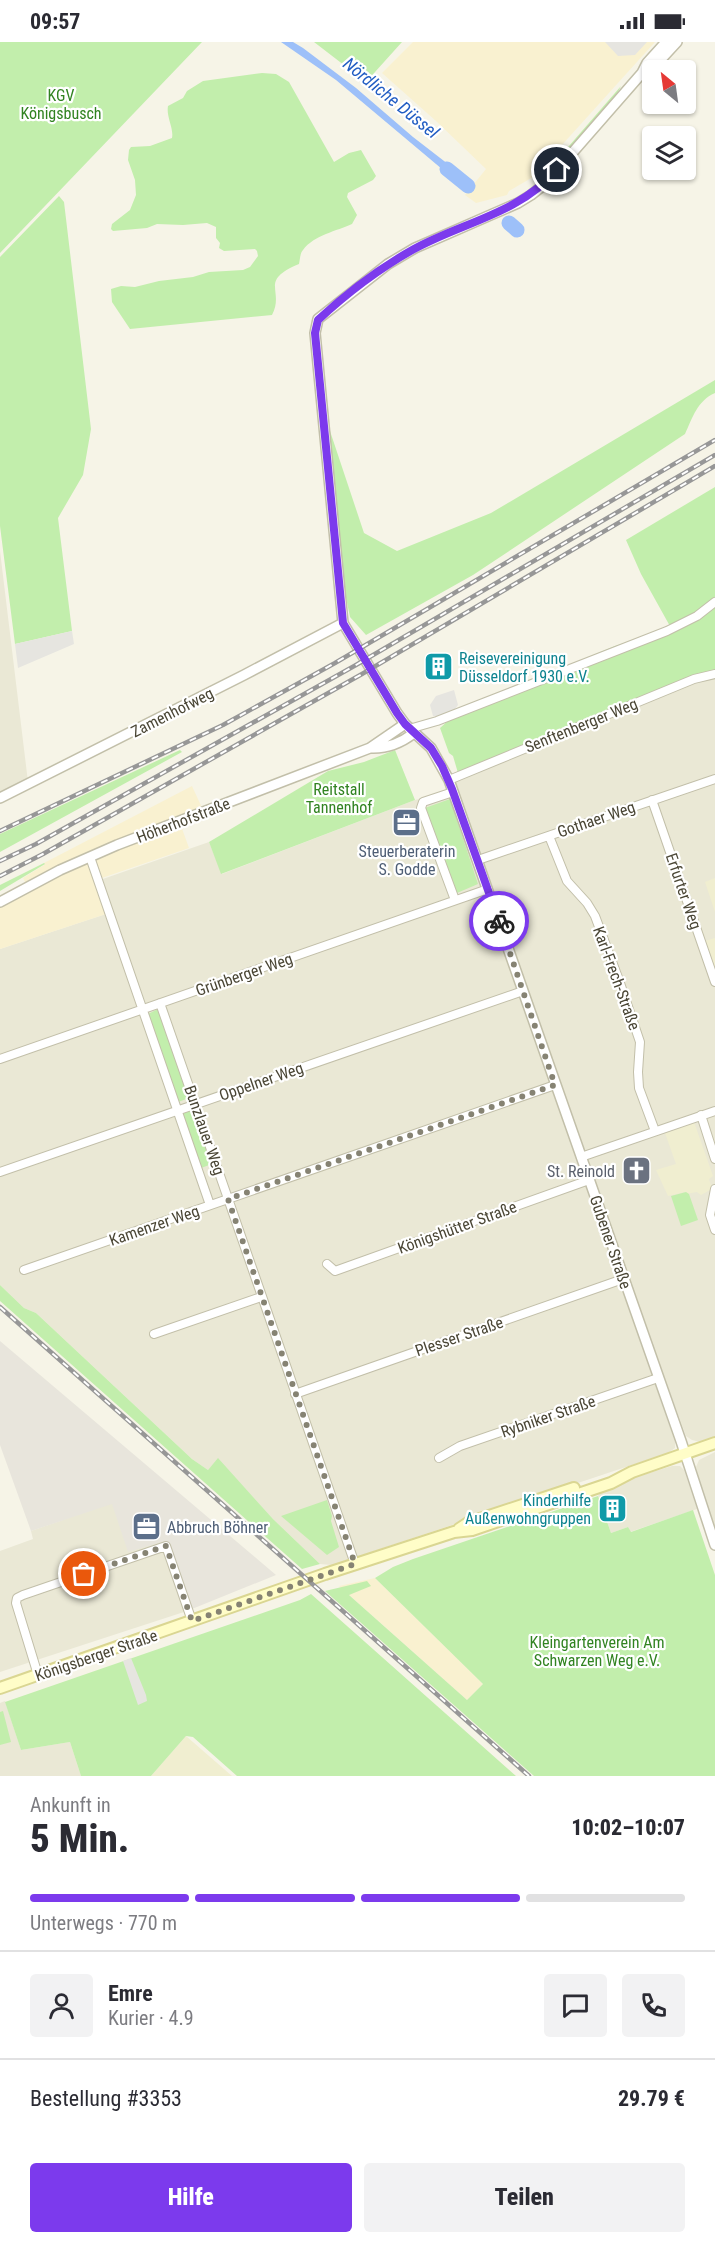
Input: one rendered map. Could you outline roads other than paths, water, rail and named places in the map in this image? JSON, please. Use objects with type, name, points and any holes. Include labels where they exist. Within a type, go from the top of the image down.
[{"type":"main road","name":"Königsberger Straße","points":[[0,1688],[322,1575],[454,1532],[468,1523],[598,1479],[632,1472],[715,1443]]},
{"type":"street","points":[[650,60],[666,42]]},
{"type":"street","points":[[660,60],[677,42]]},
{"type":"street","points":[[343,623],[315,333],[318,320],[388,264],[415,248],[518,203],[531,195],[545,184],[642,73]]},
{"type":"street","name":"Höherhofstraße","points":[[0,902],[90,857],[370,748],[381,749],[406,740],[410,729],[437,721],[667,631],[697,616],[715,602]]},
{"type":"street","name":"Gubener Straße","points":[[343,623],[410,729],[431,748],[449,780],[715,1545]]},
{"type":"street","name":"Zamenhofweg","points":[[0,798],[234,681],[343,623]]},
{"type":"street","name":"Senftenberger Weg","points":[[449,780],[694,679],[715,674]]},
{"type":"street","name":"Gothaer Weg","points":[[478,860],[715,779]]},
{"type":"street","points":[[453,792],[423,802],[421,808],[455,900]]},
{"type":"street","name":"Erfurter Weg","points":[[652,800],[715,982]]},
{"type":"street","name":"Karl-Frech-Straße","points":[[549,836],[567,881],[595,916],[623,992],[640,1042],[639,1088],[655,1131]]},
{"type":"street","name":"Bunzlauer Weg","points":[[90,857],[210,1205]]},
{"type":"street","name":"Grünberger Weg","points":[[0,1059],[488,889]]},
{"type":"street","name":"Oppelner Weg","points":[[0,1172],[523,991]]},
{"type":"street","name":"Bunzlauer Weg","points":[[160,1004],[355,1564]]},
{"type":"street","name":"Kamenzer Weg","points":[[24,1270],[555,1085]]},
{"type":"street","points":[[581,1157],[715,1111]]},
{"type":"street","points":[[701,1115],[715,1159]]},
{"type":"street","name":"Königshütter Straße","points":[[327,1264],[335,1271],[589,1180]]},
{"type":"street","points":[[715,1189],[710,1215],[715,1230]]},
{"type":"street","name":"Plesser Straße","points":[[295,1394],[623,1279]]},
{"type":"street","points":[[154,1334],[261,1297]]},
{"type":"street","name":"Rybniker Straße","points":[[439,1458],[460,1446],[658,1378]]},
{"type":"street","points":[[38,1675],[16,1603],[17,1598],[166,1546],[192,1621]]},
{"type":"water","points":[[281,42],[293,42],[303,48],[356,88],[413,137],[466,178],[461,185],[336,80]]},
{"type":"waterway","name":"Nördliche Düssel","points":[[447,169],[468,186]]},
{"type":"waterway","name":"Nördliche Düssel","points":[[509,223],[517,230]]},
{"type":"railway","points":[[0,831],[223,725],[335,663],[715,440]]},
{"type":"railway","points":[[0,861],[36,844],[356,665],[715,455]]},
{"type":"railway","points":[[0,876],[362,674],[715,466]]},
{"type":"railway","points":[[0,1307],[529,1776]]},
{"type":"place","name":"Reisevereinigung Düsseldorf 1930 e.V.","points":[[438,667]]},
{"type":"place","name":"Steuerberaterin S. Godde","points":[[407,823]]},
{"type":"place","name":"St. Reinold","points":[[636,1171]]},
{"type":"place","name":"Kinderhilfe Außenwohngruppen","points":[[612,1509]]},
{"type":"place","name":"Abbruch Böhner","points":[[146,1527]]},
{"type":"park label","name":"KGV Königsbusch","points":[[61,104]]},
{"type":"park label","name":"Reitstall Tannenhof","points":[[339,798]]},
{"type":"park label","name":"Kleingartenverein Am Schwarzen Weg e.V.","points":[[597,1651]]}]
